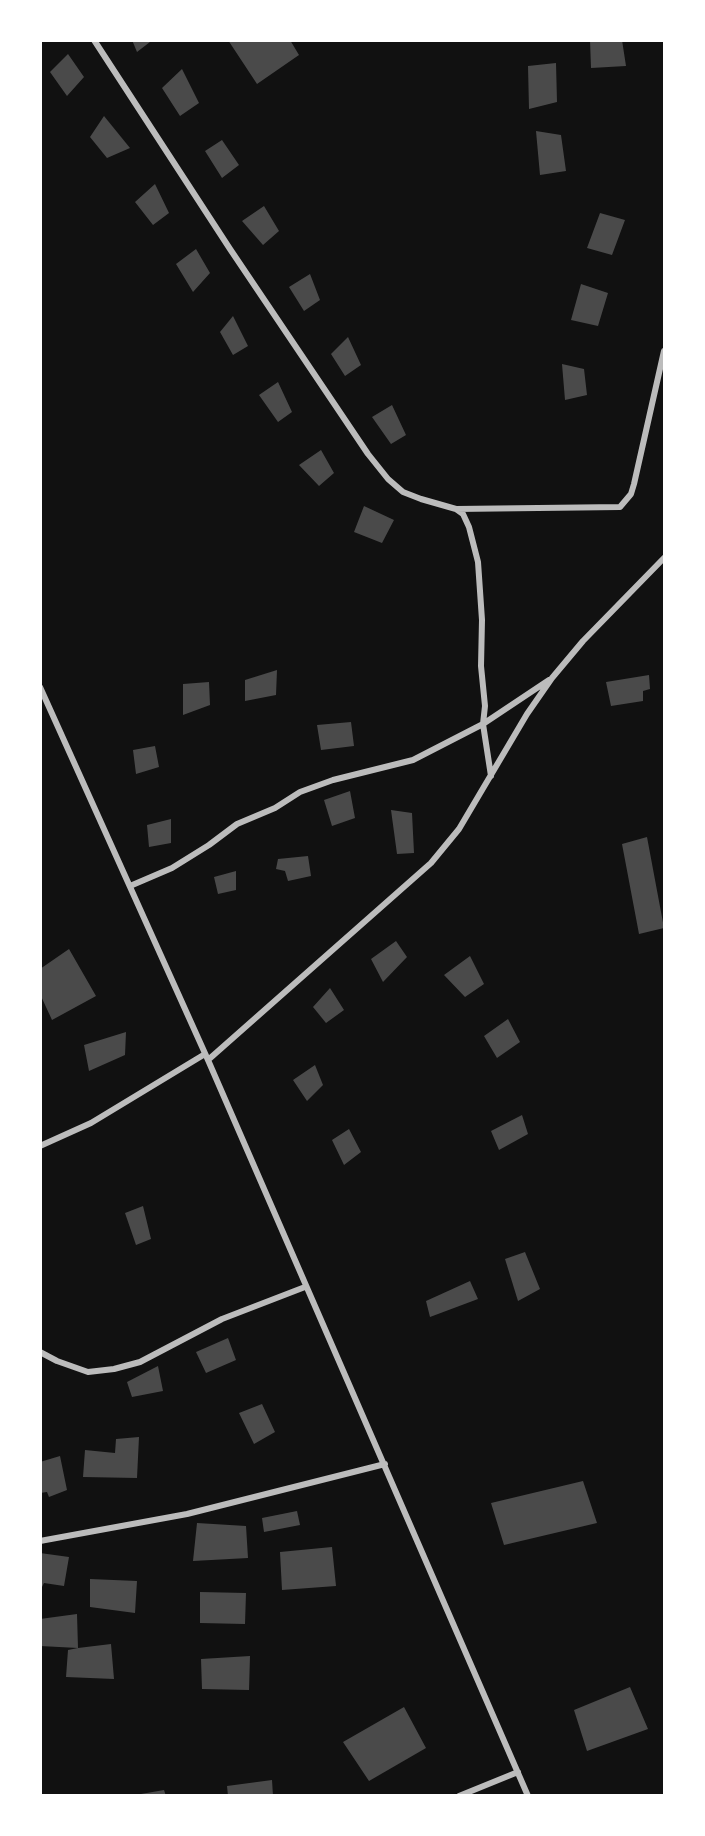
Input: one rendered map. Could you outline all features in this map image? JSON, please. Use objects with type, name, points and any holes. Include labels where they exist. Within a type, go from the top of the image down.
[{"type":"street","points":[[94,40],[230,249],[369,454],[388,479],[403,492],[456,508],[620,507],[631,494],[634,484],[664,351]]},
{"type":"street","points":[[456,508],[463,514],[469,527],[478,562],[485,706],[483,724],[491,776]]},
{"type":"street","points":[[40,1146],[91,1123],[206,1057],[431,863],[459,829],[527,714],[552,678],[583,641],[664,558]]},
{"type":"street","points":[[130,886],[172,868],[210,845],[237,824],[275,808],[300,792],[333,780],[413,760],[483,724],[552,678]]},
{"type":"street","points":[[40,687],[206,1057],[528,1796]]},
{"type":"street","points":[[40,1352],[88,1372],[114,1369],[140,1362],[222,1319],[305,1287]]},
{"type":"street","points":[[40,1541],[187,1514],[385,1464]]},
{"type":"street","points":[[459,1796],[518,1772]]},
{"type":"building","points":[[132,40],[150,40],[150,42],[137,52]]},
{"type":"building","points":[[228,40],[290,40],[299,55],[257,84]]},
{"type":"building","points":[[590,40],[622,40],[626,66],[591,68]]},
{"type":"building","points":[[68,54],[84,77],[67,96],[50,72]]},
{"type":"building","points":[[556,63],[557,102],[529,109],[528,66]]},
{"type":"building","points":[[182,69],[199,103],[180,116],[162,88]]},
{"type":"building","points":[[104,116],[130,148],[107,158],[90,137]]},
{"type":"building","points":[[536,131],[561,135],[566,171],[540,175]]},
{"type":"building","points":[[222,140],[239,165],[222,178],[205,151]]},
{"type":"building","points":[[155,184],[169,213],[153,225],[135,202]]},
{"type":"building","points":[[264,206],[279,231],[263,245],[242,221]]},
{"type":"building","points":[[600,213],[625,220],[612,255],[587,248]]},
{"type":"building","points":[[196,249],[210,273],[193,292],[176,264]]},
{"type":"building","points":[[310,274],[320,300],[304,311],[289,287]]},
{"type":"building","points":[[581,284],[608,293],[598,326],[571,320]]},
{"type":"building","points":[[233,316],[248,346],[233,355],[220,332]]},
{"type":"building","points":[[348,337],[361,365],[345,376],[331,354]]},
{"type":"building","points":[[562,364],[584,369],[587,395],[565,400]]},
{"type":"building","points":[[278,382],[292,412],[278,422],[259,395]]},
{"type":"building","points":[[392,405],[406,435],[391,444],[372,417]]},
{"type":"building","points":[[321,450],[334,473],[319,486],[299,465]]},
{"type":"building","points":[[364,506],[394,520],[382,543],[354,532]]},
{"type":"building","points":[[277,670],[276,695],[245,701],[245,680]]},
{"type":"building","points":[[649,675],[650,689],[643,691],[643,701],[611,706],[606,682]]},
{"type":"building","points":[[209,682],[210,705],[183,715],[183,684]]},
{"type":"building","points":[[351,722],[354,746],[321,750],[317,725]]},
{"type":"building","points":[[155,746],[159,767],[136,774],[133,750]]},
{"type":"building","points":[[350,791],[355,818],[332,826],[324,800]]},
{"type":"building","points":[[391,810],[412,813],[414,853],[397,854]]},
{"type":"building","points":[[171,819],[171,843],[149,847],[147,825]]},
{"type":"building","points":[[647,837],[664,928],[639,934],[622,844]]},
{"type":"building","points":[[308,856],[311,876],[288,881],[285,871],[276,869],[278,859]]},
{"type":"building","points":[[236,871],[236,890],[218,894],[214,877]]},
{"type":"building","points":[[396,941],[407,957],[383,982],[371,959]]},
{"type":"building","points":[[69,949],[96,996],[52,1020],[40,994],[40,969]]},
{"type":"building","points":[[470,956],[484,984],[465,997],[444,975]]},
{"type":"building","points":[[330,988],[344,1010],[326,1023],[313,1007]]},
{"type":"building","points":[[508,1019],[520,1042],[497,1058],[484,1036]]},
{"type":"building","points":[[126,1032],[125,1055],[89,1071],[84,1045]]},
{"type":"building","points":[[315,1065],[323,1085],[307,1101],[293,1080]]},
{"type":"building","points":[[522,1115],[528,1134],[499,1150],[491,1131]]},
{"type":"building","points":[[349,1129],[361,1152],[344,1165],[332,1140]]},
{"type":"building","points":[[143,1206],[151,1239],[136,1245],[125,1213]]},
{"type":"building","points":[[525,1252],[540,1289],[518,1301],[505,1259]]},
{"type":"building","points":[[470,1281],[478,1299],[430,1317],[426,1301]]},
{"type":"building","points":[[228,1338],[236,1360],[206,1373],[196,1352]]},
{"type":"building","points":[[158,1366],[163,1391],[132,1397],[127,1382]]},
{"type":"building","points":[[262,1404],[275,1432],[254,1444],[239,1413]]},
{"type":"building","points":[[139,1437],[137,1478],[83,1477],[85,1450],[115,1453],[116,1439]]},
{"type":"building","points":[[60,1456],[67,1490],[49,1497],[47,1492],[40,1493],[40,1462]]},
{"type":"building","points":[[583,1481],[597,1523],[504,1545],[491,1503]]},
{"type":"building","points":[[297,1511],[300,1525],[264,1532],[262,1518]]},
{"type":"building","points":[[197,1523],[246,1526],[248,1558],[193,1561]]},
{"type":"building","points":[[332,1547],[336,1586],[282,1590],[280,1552]]},
{"type":"building","points":[[40,1553],[69,1557],[64,1586],[44,1583],[40,1591]]},
{"type":"building","points":[[90,1579],[137,1581],[135,1613],[90,1607]]},
{"type":"building","points":[[200,1592],[246,1593],[245,1624],[200,1623]]},
{"type":"building","points":[[77,1614],[78,1648],[40,1646],[40,1619]]},
{"type":"building","points":[[111,1644],[114,1679],[66,1677],[68,1650]]},
{"type":"building","points":[[250,1656],[249,1690],[202,1689],[201,1659]]},
{"type":"building","points":[[630,1687],[648,1729],[587,1751],[574,1710]]},
{"type":"building","points":[[404,1707],[426,1748],[369,1781],[343,1742]]},
{"type":"building","points":[[272,1780],[273,1796],[228,1796],[227,1786]]},
{"type":"building","points":[[164,1790],[166,1796],[141,1796],[141,1794]]}]
